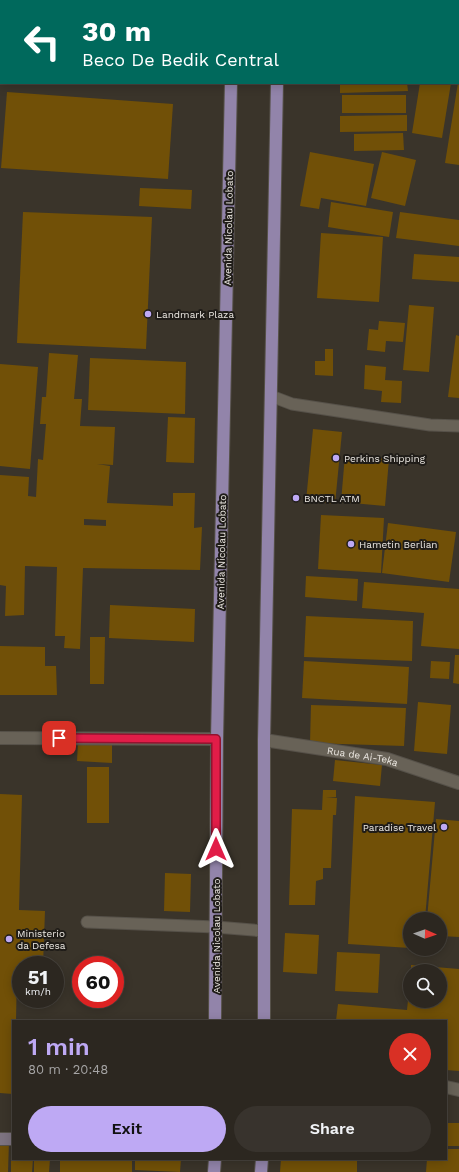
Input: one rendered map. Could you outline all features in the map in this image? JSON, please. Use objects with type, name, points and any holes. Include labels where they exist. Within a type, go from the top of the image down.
[{"type":"main road","name":"Avenida Nicolau Lobato","points":[[215,1020],[216,739],[231,84]]},
{"type":"main road","points":[[264,1020],[264,740],[277,84]]},
{"type":"main road","points":[[214,1160],[214,1172]]},
{"type":"main road","points":[[261,1172],[262,1160]]},
{"type":"street","points":[[0,738],[216,739]]},
{"type":"street","name":"Rua de Ai-Teka","points":[[264,740],[387,759],[459,783]]},
{"type":"street","points":[[447,1088],[459,1090]]},
{"type":"street","points":[[0,1139],[12,1139]]},
{"type":"lane","points":[[271,396],[292,404],[430,425],[459,426]]},
{"type":"lane","points":[[87,922],[216,928],[264,932]]},
{"type":"building","points":[[340,84],[407,84],[408,91],[340,93]]},
{"type":"building","points":[[420,84],[451,84],[442,138],[412,133]]},
{"type":"building","points":[[458,84],[459,84],[459,165],[445,163]]},
{"type":"building","points":[[7,92],[173,104],[168,179],[1,168]]},
{"type":"building","points":[[342,95],[406,95],[406,113],[342,113]]},
{"type":"building","points":[[407,115],[407,131],[340,132],[340,116]]},
{"type":"building","points":[[403,133],[404,150],[354,151],[354,134]]},
{"type":"building","points":[[310,152],[374,164],[366,206],[321,198],[319,209],[300,206]]},
{"type":"building","points":[[382,152],[416,160],[405,206],[371,198]]},
{"type":"building","points":[[140,188],[192,190],[191,209],[139,206]]},
{"type":"building","points":[[331,202],[393,212],[389,237],[328,227]]},
{"type":"building","points":[[23,212],[152,217],[146,349],[17,343]]},
{"type":"building","points":[[400,212],[459,220],[459,246],[396,238]]},
{"type":"building","points":[[321,233],[383,237],[379,302],[317,298]]},
{"type":"building","points":[[414,254],[459,257],[459,282],[412,279]]},
{"type":"building","points":[[409,305],[434,307],[429,372],[403,370]]},
{"type":"building","points":[[379,321],[405,323],[403,342],[386,341],[385,352],[367,350],[369,329],[378,330]]},
{"type":"building","points":[[456,335],[459,336],[459,398],[448,397]]},
{"type":"building","points":[[325,349],[333,349],[333,376],[315,375],[315,361],[325,361]]},
{"type":"building","points":[[49,353],[78,355],[74,399],[82,399],[80,426],[115,427],[113,465],[97,464],[110,466],[107,503],[173,506],[173,493],[195,493],[194,528],[202,527],[200,570],[83,568],[80,649],[64,648],[65,636],[55,636],[57,567],[25,566],[24,615],[5,616],[6,586],[0,585],[0,475],[29,477],[28,496],[36,497],[38,459],[43,460],[46,424],[40,424],[42,397],[46,397]],"holes":[[[84,519],[106,520],[106,526],[84,525]]]},
{"type":"building","points":[[90,358],[186,362],[185,414],[88,410]]},
{"type":"building","points":[[0,364],[38,367],[30,469],[0,466]]},
{"type":"building","points":[[365,365],[386,367],[385,380],[402,381],[401,403],[381,402],[382,391],[364,389]]},
{"type":"building","points":[[168,417],[195,418],[194,463],[166,462]]},
{"type":"building","points":[[313,429],[342,432],[335,504],[306,501]]},
{"type":"building","points":[[345,455],[389,459],[385,506],[341,502]]},
{"type":"building","name":"Hametin Berlian","points":[[321,515],[384,518],[381,573],[318,569]]},
{"type":"building","points":[[388,523],[456,532],[449,582],[382,573]]},
{"type":"building","points":[[306,576],[358,579],[357,601],[305,597]]},
{"type":"building","points":[[364,582],[459,589],[459,649],[421,646],[424,613],[362,608]]},
{"type":"building","points":[[110,605],[195,609],[194,642],[109,638]]},
{"type":"building","points":[[306,616],[413,621],[412,661],[304,657]]},
{"type":"building","points":[[90,637],[105,637],[104,684],[90,684]]},
{"type":"building","points":[[0,646],[45,647],[45,666],[56,666],[57,695],[0,695]]},
{"type":"building","points":[[455,655],[459,655],[459,684],[453,683]]},
{"type":"building","points":[[304,661],[409,667],[407,704],[302,698]]},
{"type":"building","points":[[431,661],[450,662],[449,679],[430,678]]},
{"type":"building","points":[[418,702],[451,705],[447,754],[414,751]]},
{"type":"building","points":[[311,705],[406,708],[404,746],[310,743]]},
{"type":"building","points":[[78,742],[112,743],[112,763],[77,761]]},
{"type":"building","points":[[335,760],[382,765],[380,786],[333,781]]},
{"type":"building","points":[[87,767],[109,767],[109,823],[87,823]]},
{"type":"building","points":[[323,790],[336,790],[336,797],[326,797],[337,798],[336,815],[333,815],[331,868],[323,868],[323,879],[316,881],[315,905],[289,905],[292,809],[322,810]]},
{"type":"building","name":"Ministerio da Defesa","points":[[0,794],[22,795],[19,910],[45,911],[43,956],[12,956],[12,1008],[16,1008],[16,1020],[12,1020],[12,1094],[0,1093]]},
{"type":"building","points":[[355,796],[435,802],[426,912],[403,912],[403,948],[348,944]]},
{"type":"building","points":[[436,819],[459,821],[459,937],[447,936],[447,912],[428,912]]},
{"type":"building","points":[[165,873],[191,874],[190,912],[164,911]]},
{"type":"building","points":[[285,933],[319,935],[317,974],[283,972]]},
{"type":"building","points":[[337,952],[380,954],[378,993],[335,991]]},
{"type":"building","points":[[447,968],[459,969],[459,1071],[447,1070],[447,1020],[336,1020],[338,1004],[407,1010],[407,1008],[447,1008]]},
{"type":"building","points":[[447,1123],[459,1123],[459,1146],[447,1146]]},
{"type":"building","points":[[0,1142],[9,1142],[8,1172],[0,1172]]},
{"type":"building","points":[[12,1145],[12,1160],[33,1160],[32,1172],[11,1172]]},
{"type":"building","points":[[447,1149],[459,1149],[459,1172],[426,1172],[427,1160],[447,1160]]},
{"type":"building","points":[[34,1160],[50,1160],[49,1172],[34,1172]]},
{"type":"building","points":[[60,1160],[132,1160],[132,1172],[60,1172]]},
{"type":"building","points":[[135,1160],[181,1160],[180,1172],[135,1170]]},
{"type":"building","points":[[281,1160],[357,1160],[357,1172],[280,1172]]},
{"type":"place","name":"Landmark Plaza","points":[[148,314]]},
{"type":"place","name":"Perkins Shipping","points":[[336,458]]},
{"type":"place","name":"BNCTL ATM","points":[[296,498]]},
{"type":"place","name":"Hametin Berlian","points":[[351,544]]},
{"type":"place","name":"Paradise Travel","points":[[444,827]]},
{"type":"place","name":"Ministerio da Defesa","points":[[9,939]]},
{"type":"route","points":[[59,738],[216,739],[216,849]]}]
